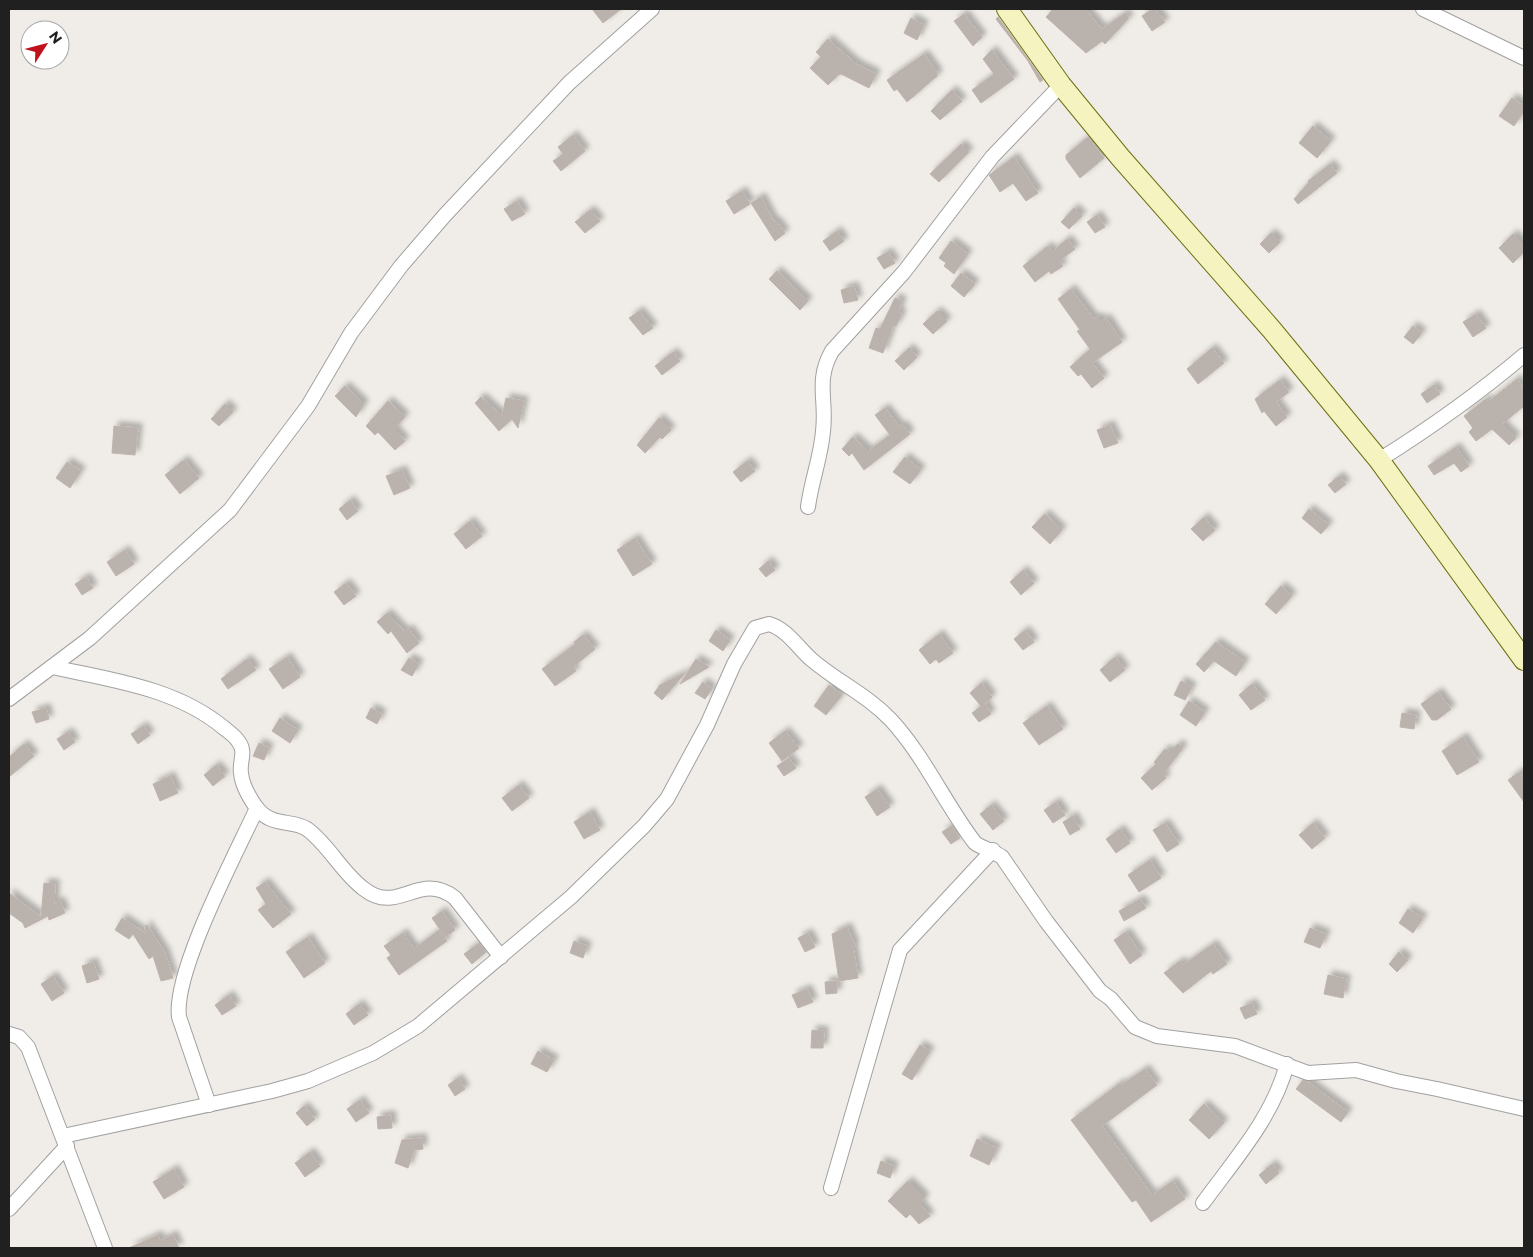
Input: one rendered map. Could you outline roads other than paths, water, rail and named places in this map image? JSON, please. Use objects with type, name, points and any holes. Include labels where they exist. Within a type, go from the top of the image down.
[{"type":"main road","points":[[1007,9],[1061,85],[1159,204],[1311,375],[1379,460],[1524,660]]},
{"type":"street","points":[[9,699],[90,638],[230,510],[308,406],[352,333],[401,266],[445,215],[569,83],[652,9]]},
{"type":"street","points":[[1423,9],[1524,58]]},
{"type":"street","points":[[808,507],[811,484],[823,432],[824,408],[821,382],[824,365],[832,351],[904,272],[992,157],[1061,85]]},
{"type":"street","points":[[1379,460],[1434,426],[1479,393],[1524,354]]},
{"type":"street","points":[[9,1209],[65,1141],[308,1081],[379,1050],[418,1026],[501,957],[602,868],[667,799],[707,725],[734,664],[755,628],[769,624],[792,639],[812,660],[879,708],[906,739],[975,843],[982,848],[993,850],[1002,857],[1046,921],[1100,991],[1111,999],[1135,1027],[1157,1036],[1235,1046],[1308,1073],[1356,1070],[1524,1110]]},
{"type":"street","points":[[52,667],[117,681],[177,698],[212,718],[238,740],[244,750],[240,771],[242,784],[257,808],[271,819],[306,828],[348,875],[364,890],[380,899],[395,898],[425,887],[446,891],[455,898],[501,957]]},
{"type":"street","points":[[208,1105],[179,1017],[177,1004],[197,941],[257,808]]},
{"type":"street","points":[[831,1188],[900,950],[993,850]]},
{"type":"street","points":[[9,1034],[18,1037],[28,1047],[105,1248]]},
{"type":"street","points":[[1203,1203],[1255,1132],[1281,1087],[1287,1064]]}]
